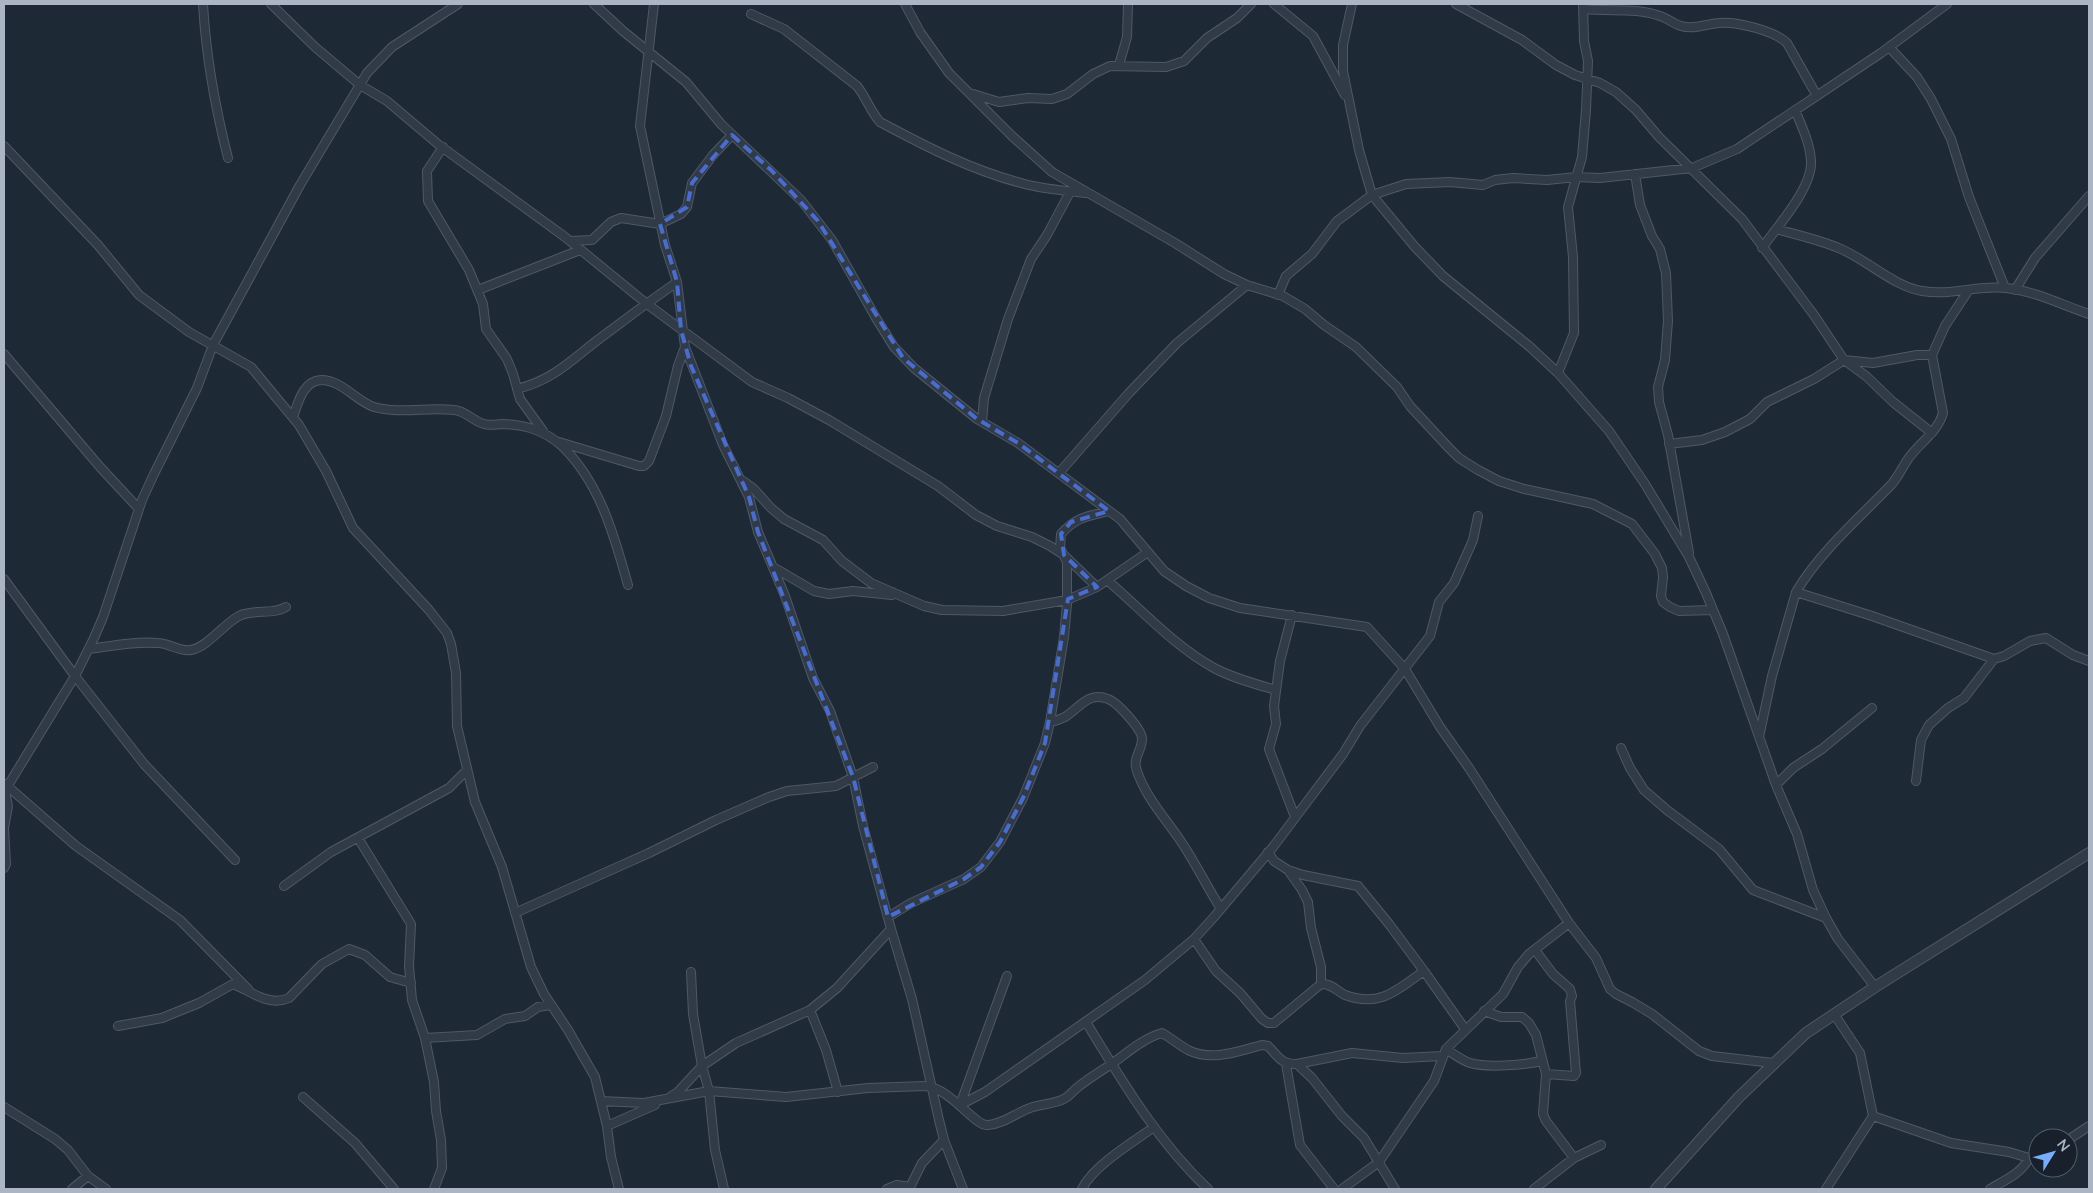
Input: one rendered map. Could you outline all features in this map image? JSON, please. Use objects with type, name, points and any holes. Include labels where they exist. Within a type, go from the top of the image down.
[{"type":"street","points":[[203,4],[206,46],[214,100],[228,158]]},
{"type":"street","points":[[271,4],[315,47],[360,85],[387,101],[443,147],[570,241],[647,304],[752,382],[788,398],[829,420],[938,486],[990,522],[1032,537],[1050,546],[1064,555],[1097,587]]},
{"type":"street","points":[[4,868],[6,864],[4,828],[8,806],[5,788],[75,676],[89,649],[103,617],[139,509],[154,474],[197,388],[213,345],[300,186],[367,73],[392,47],[458,4]]},
{"type":"street","points":[[594,4],[686,82],[732,135],[801,200],[832,240],[876,318],[898,352],[914,368],[982,422],[1018,443],[1120,519],[1164,571],[1186,586],[1209,598],[1263,613],[1292,615],[1367,627],[1405,669],[1440,727],[1569,923],[1596,958],[1610,989],[1652,1014],[1699,1051],[1712,1056],[1773,1063]]},
{"type":"street","points":[[654,4],[649,52],[642,90],[640,126],[660,224],[677,282],[685,347],[723,445],[750,497],[758,532],[785,596],[813,678],[830,711],[853,776],[863,826],[912,999],[930,1086],[944,1140],[964,1189]]},
{"type":"street","points":[[905,4],[936,56],[968,92],[1052,172],[1175,243],[1224,274],[1247,285],[1278,295],[1305,309],[1356,347],[1386,376],[1410,406],[1459,458],[1499,481],[1524,489],[1593,504],[1632,524],[1655,554],[1662,568],[1661,596],[1664,602],[1679,611],[1713,610]]},
{"type":"street","points":[[1120,65],[1126,37],[1128,4]]},
{"type":"street","points":[[968,92],[999,102],[1028,98],[1052,99],[1067,94],[1102,68],[1120,65],[1166,67],[1184,61],[1208,38],[1238,18],[1251,4]]},
{"type":"street","points":[[1274,4],[1313,36],[1348,99]]},
{"type":"street","points":[[1352,4],[1343,45],[1343,71],[1348,99],[1372,195],[1415,247],[1444,276],[1558,372],[1609,431],[1690,557],[1713,610],[1776,786],[1794,826],[1813,890],[1838,939],[1875,987]]},
{"type":"street","points":[[1456,4],[1522,40],[1556,65],[1587,80],[1600,83],[1616,92],[1636,110],[1659,137],[1742,219],[1814,315],[1844,360],[1866,376],[1893,402],[1932,433]]},
{"type":"street","points":[[1636,4],[1644,13]]},
{"type":"street","points":[[1278,295],[1286,276],[1312,254],[1337,221],[1372,195],[1406,184],[1450,182],[1483,185],[1495,180],[1513,178],[1547,180],[1576,177],[1600,178],[1692,168],[1737,149],[1889,47],[1947,4]]},
{"type":"street","points":[[1558,372],[1574,333],[1573,258],[1568,207],[1582,157],[1588,60],[1584,41],[1584,7],[1622,9],[1660,16],[1681,26],[1693,28],[1724,22],[1769,31],[1780,36],[1786,43],[1817,96]]},
{"type":"street","points":[[751,14],[784,29],[857,86],[866,97],[872,113],[880,122],[949,158],[994,176],[1023,184],[1089,194]]},
{"type":"street","points":[[1889,47],[1917,77],[1931,99],[1958,158],[1969,197],[2005,288]]},
{"type":"street","points":[[1762,248],[1802,190],[1810,174],[1812,163],[1808,141],[1795,110]]},
{"type":"street","points":[[570,241],[592,240],[611,222],[621,218],[660,224],[676,217],[687,207],[692,183],[713,155],[732,135]]},
{"type":"street","points":[[4,146],[92,239],[140,295],[189,332],[251,367],[293,417],[326,471],[353,528],[429,610],[447,634],[454,656],[457,726],[475,802],[502,867],[530,967],[550,1004],[568,1030],[595,1077],[619,1189]]},
{"type":"street","points":[[443,147],[427,171],[428,201],[458,250],[478,290],[483,304],[486,328],[507,359],[520,399],[544,433]]},
{"type":"street","points":[[1635,174],[1643,213],[1652,236],[1660,249],[1666,273],[1668,321],[1665,360],[1658,387],[1659,402],[1669,444],[1690,557]]},
{"type":"street","points":[[982,422],[986,390],[1011,311],[1031,259],[1047,236],[1070,192]]},
{"type":"street","points":[[2015,290],[2035,258],[2089,196]]},
{"type":"street","points":[[1776,228],[1840,249],[1897,281],[1921,291],[1957,293],[2005,288],[2089,314]]},
{"type":"street","points":[[478,290],[580,250]]},
{"type":"street","points":[[517,389],[537,384],[562,369],[677,282]]},
{"type":"street","points":[[1059,473],[1170,350],[1213,311],[1247,285]]},
{"type":"street","points":[[1759,739],[1772,676],[1796,592],[1802,581],[1834,544],[1896,480],[1908,460],[1940,421],[1943,413],[1932,355],[1945,326],[1968,291]]},
{"type":"street","points":[[553,440],[644,466],[649,460],[666,416],[678,366],[685,347]]},
{"type":"street","points":[[4,354],[100,467],[139,509]]},
{"type":"street","points":[[1669,444],[1702,440],[1725,432],[1750,419],[1767,402],[1814,379],[1844,360],[1872,363],[1917,355],[1932,355]]},
{"type":"street","points":[[293,417],[299,399],[307,385],[320,380],[334,383],[374,407],[420,411],[453,409],[483,424],[530,427],[544,433],[561,446],[590,480],[613,533],[628,585]]},
{"type":"street","points":[[743,481],[754,489],[784,519],[823,540],[842,561],[870,583],[924,606],[942,610],[1003,611],[1067,600],[1097,587],[1148,552]]},
{"type":"street","points":[[888,917],[912,903],[964,880],[981,867],[990,857],[1024,798],[1045,744],[1064,637],[1067,600],[1066,562],[1060,548],[1061,534],[1071,522],[1082,517],[1109,511]]},
{"type":"street","points":[[960,1105],[984,1092],[1146,980],[1194,939],[1268,852],[1343,754],[1360,726],[1430,636],[1439,602],[1454,583],[1473,540],[1478,516]]},
{"type":"street","points":[[773,567],[814,591],[829,594],[853,592],[899,595]]},
{"type":"street","points":[[4,579],[75,676],[144,764],[236,860]]},
{"type":"street","points":[[1107,580],[1143,613],[1200,659],[1246,682],[1276,690]]},
{"type":"street","points":[[1796,592],[1872,616],[1994,659]]},
{"type":"street","points":[[89,649],[146,642],[191,650],[200,646],[242,615],[260,611],[280,611],[286,607]]},
{"type":"street","points":[[1292,615],[1280,661],[1276,690],[1276,724],[1269,749],[1295,817]]},
{"type":"street","points":[[1916,781],[1921,740],[1929,725],[1948,708],[1964,698],[1994,659],[2004,656],[2030,641],[2046,638],[2073,655],[2089,661]]},
{"type":"street","points":[[1050,722],[1065,717],[1076,706],[1096,696],[1109,699],[1117,705],[1140,731],[1142,738],[1139,751],[1134,760],[1136,771],[1151,801],[1193,859],[1221,908]]},
{"type":"street","points":[[1776,786],[1792,768],[1822,750],[1872,708]]},
{"type":"street","points":[[1621,748],[1630,768],[1644,790],[1719,849],[1753,890],[1826,918]]},
{"type":"street","points":[[515,913],[649,853],[769,796],[787,791],[836,786],[873,767]]},
{"type":"street","points":[[284,886],[331,852],[449,788],[466,770]]},
{"type":"street","points":[[5,788],[76,846],[180,920],[256,996]]},
{"type":"street","points":[[358,838],[411,924],[410,966],[412,1000],[425,1038],[434,1082],[441,1140],[442,1168],[434,1189]]},
{"type":"street","points":[[1268,852],[1274,861],[1288,870],[1303,875],[1358,886],[1384,917],[1465,1029]]},
{"type":"street","points":[[1656,1189],[1740,1097],[1806,1033],[1875,987],[2089,853]]},
{"type":"street","points":[[1288,870],[1308,902],[1311,928],[1321,967],[1321,984]]},
{"type":"street","points":[[1342,1189],[1379,1162],[1434,1081],[1444,1052],[1465,1029],[1503,994],[1518,967],[1569,923]]},
{"type":"street","points":[[607,1126],[678,1092],[702,1066],[736,1043],[810,1010],[837,988],[891,929]]},
{"type":"street","points":[[1194,939],[1216,971],[1268,1023],[1274,1023],[1321,984],[1327,983],[1344,994],[1373,1000],[1387,997],[1424,971]]},
{"type":"street","points":[[118,1026],[169,1016],[199,1003],[233,984],[256,996],[282,1001],[289,998],[322,964],[349,949],[365,955],[390,977],[411,983]]},
{"type":"street","points":[[1536,950],[1553,974],[1570,988],[1572,996],[1570,1001],[1576,1072],[1574,1076],[1546,1074]]},
{"type":"street","points":[[691,972],[691,998],[702,1066],[709,1091],[715,1150],[724,1189]]},
{"type":"street","points":[[960,1105],[1007,976]]},
{"type":"street","points":[[425,1038],[477,1035],[505,1020],[524,1016],[538,1006],[550,1004]]},
{"type":"street","points":[[810,1010],[838,1092]]},
{"type":"street","points":[[1484,1011],[1501,1017],[1522,1017],[1529,1022],[1536,1035],[1546,1074],[1543,1114],[1546,1122],[1574,1158]]},
{"type":"street","points":[[1826,1189],[1873,1116],[1860,1053],[1834,1014]]},
{"type":"street","points":[[1086,1022],[1154,1127],[1183,1164],[1208,1189]]},
{"type":"street","points":[[601,1101],[644,1104],[709,1091],[786,1097],[868,1088],[934,1086],[948,1095],[983,1125],[988,1125],[1003,1121],[1032,1107],[1061,1100],[1140,1043],[1162,1033],[1191,1052],[1228,1055],[1262,1045],[1268,1046],[1286,1064],[1300,1145],[1334,1189]]},
{"type":"street","points":[[1286,1064],[1297,1064],[1352,1053],[1403,1058],[1444,1052],[1472,1064],[1525,1065],[1542,1061]]},
{"type":"street","points":[[1297,1064],[1312,1078],[1342,1116],[1364,1138],[1395,1189]]},
{"type":"street","points":[[303,1097],[355,1143],[394,1189]]},
{"type":"street","points":[[4,1107],[55,1139],[68,1150],[88,1176],[106,1189]]},
{"type":"street","points":[[1873,1116],[1951,1143],[2009,1152],[2028,1158]]},
{"type":"street","points":[[2078,1133],[2089,1126]]},
{"type":"street","points":[[1082,1189],[1086,1180],[1154,1127]]},
{"type":"street","points":[[887,1189],[897,1185],[910,1188],[922,1164],[944,1140]]},
{"type":"street","points":[[1534,1189],[1574,1158],[1601,1145]]},
{"type":"street","points":[[1990,1189],[2018,1173],[2028,1160]]},
{"type":"street","points":[[72,1189],[88,1176]]},
{"type":"highlighted area","points":[[732,135],[772,171],[818,221],[903,358],[977,419],[1018,443],[1109,511],[1071,522],[1061,534],[1064,555],[1097,587],[1068,599],[1045,743],[1023,798],[1000,842],[981,867],[964,879],[888,917],[853,777],[758,532],[749,497],[691,366],[681,330],[677,282],[660,224],[687,207],[692,183]]}]
